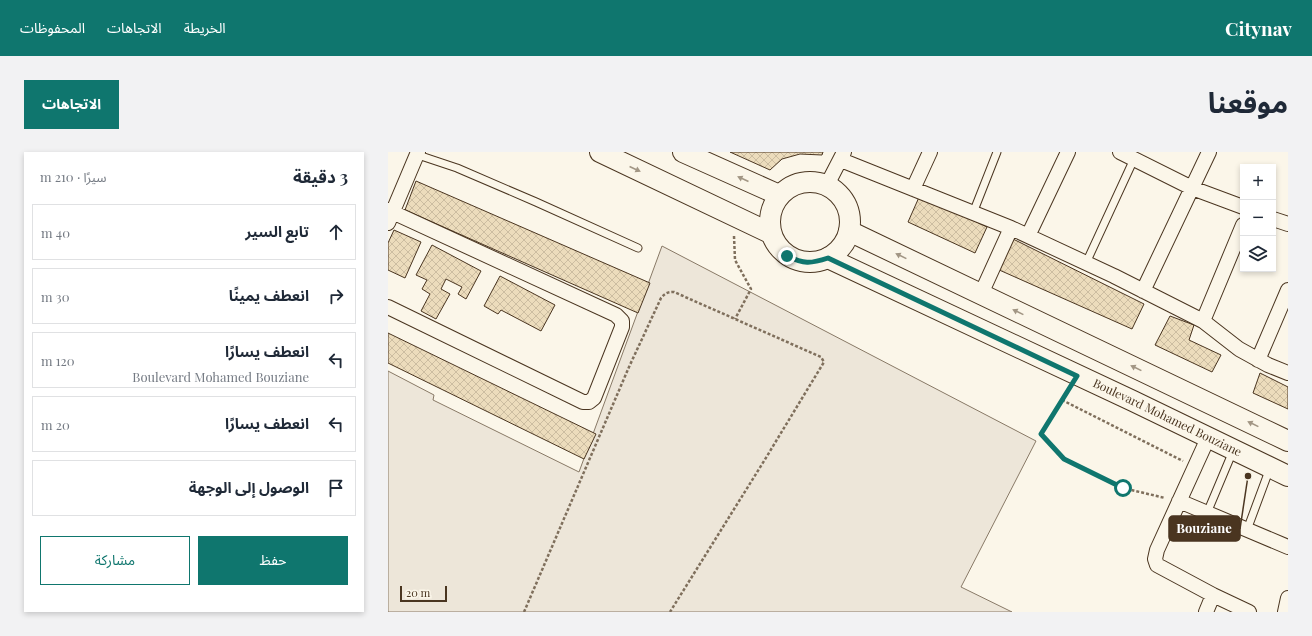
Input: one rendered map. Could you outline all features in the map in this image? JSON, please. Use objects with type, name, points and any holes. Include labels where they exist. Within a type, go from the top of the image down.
[{"type":"street","points":[[600,152],[770,233]]},
{"type":"street","points":[[683,152],[779,195]]},
{"type":"street","points":[[913,189],[930,152]]},
{"type":"street","points":[[1028,236],[1068,152]]},
{"type":"street","points":[[1120,152],[1192,188],[1240,206]]},
{"type":"street","points":[[1143,291],[1209,152]]},
{"type":"street","points":[[388,308],[583,402],[589,402],[594,398],[622,327],[622,321],[616,315],[390,215],[415,153]]},
{"type":"street","points":[[827,185],[843,156],[913,189],[1011,228],[1086,263],[1204,322],[1238,349],[1258,360],[1288,373]]},
{"type":"street","points":[[802,182],[815,182],[827,185],[838,193],[846,204],[850,217],[849,231],[845,242],[838,252],[828,258],[814,263],[806,263],[787,256],[776,246],[770,233],[769,220],[772,207],[779,195],[790,186],[802,182]]},
{"type":"street","points":[[1276,219],[1288,224]]},
{"type":"street","points":[[981,294],[1011,228]]},
{"type":"street","points":[[849,231],[1288,441]]},
{"type":"street","points":[[1204,322],[1240,232]]},
{"type":"street","name":"Boulevard Mohamed Bouziane","points":[[828,258],[1288,476]]},
{"type":"street","points":[[1258,360],[1288,292]]},
{"type":"street","points":[[1208,438],[1157,550],[1155,559],[1157,565],[1213,595],[1249,612]]},
{"type":"street","points":[[1179,501],[1288,547]]},
{"type":"street","points":[[1206,612],[1213,595]]},
{"type":"street","points":[[1285,612],[1288,598]]},
{"type":"lane","points":[[973,213],[997,152]]},
{"type":"lane","points":[[415,153],[464,171],[638,248]]},
{"type":"lane","points":[[1086,263],[1134,159]]},
{"type":"lane","points":[[1207,513],[1233,450]]},
{"type":"lane","points":[[1247,530],[1270,468]]},
{"type":"path","points":[[735,319],[750,289],[735,260],[734,233],[739,218]]},
{"type":"path","points":[[524,612],[629,367],[664,294],[674,292],[821,357],[824,362],[764,462],[670,612]]},
{"type":"path","points":[[1077,376],[1041,434],[1064,459],[1123,488],[1179,501]]},
{"type":"path","points":[[1062,400],[1195,466]]},
{"type":"shaded area","points":[[662,246],[1036,441],[961,587],[1012,612],[388,612],[388,371],[434,395],[433,400],[579,472]]},
{"type":"building","points":[[730,152],[823,152],[822,155],[800,154],[782,159],[770,170]]},
{"type":"building","points":[[416,181],[650,283],[638,313],[405,210]]},
{"type":"building","points":[[920,195],[987,227],[975,253],[908,222]]},
{"type":"building","points":[[394,230],[421,242],[405,278],[388,270],[388,243]]},
{"type":"building","points":[[1013,239],[1144,304],[1132,329],[997,269]]},
{"type":"building","points":[[432,245],[481,271],[466,299],[458,294],[462,287],[446,279],[441,289],[450,294],[436,319],[421,311],[430,294],[422,289],[427,280],[416,275]]},
{"type":"building","points":[[500,276],[555,305],[541,331],[501,310],[498,314],[484,306]]},
{"type":"building","points":[[1170,316],[1194,325],[1189,340],[1221,355],[1212,372],[1155,345]]},
{"type":"building","points":[[388,333],[596,434],[584,459],[388,363]]},
{"type":"building","points":[[1260,373],[1288,387],[1288,409],[1253,393]]},
{"type":"place","name":"Bouziane","points":[[1248,476]]},
{"type":"route","points":[[787,256],[806,263],[814,263],[828,258],[842,266],[1077,376],[1041,434],[1064,459],[1123,488]]}]
